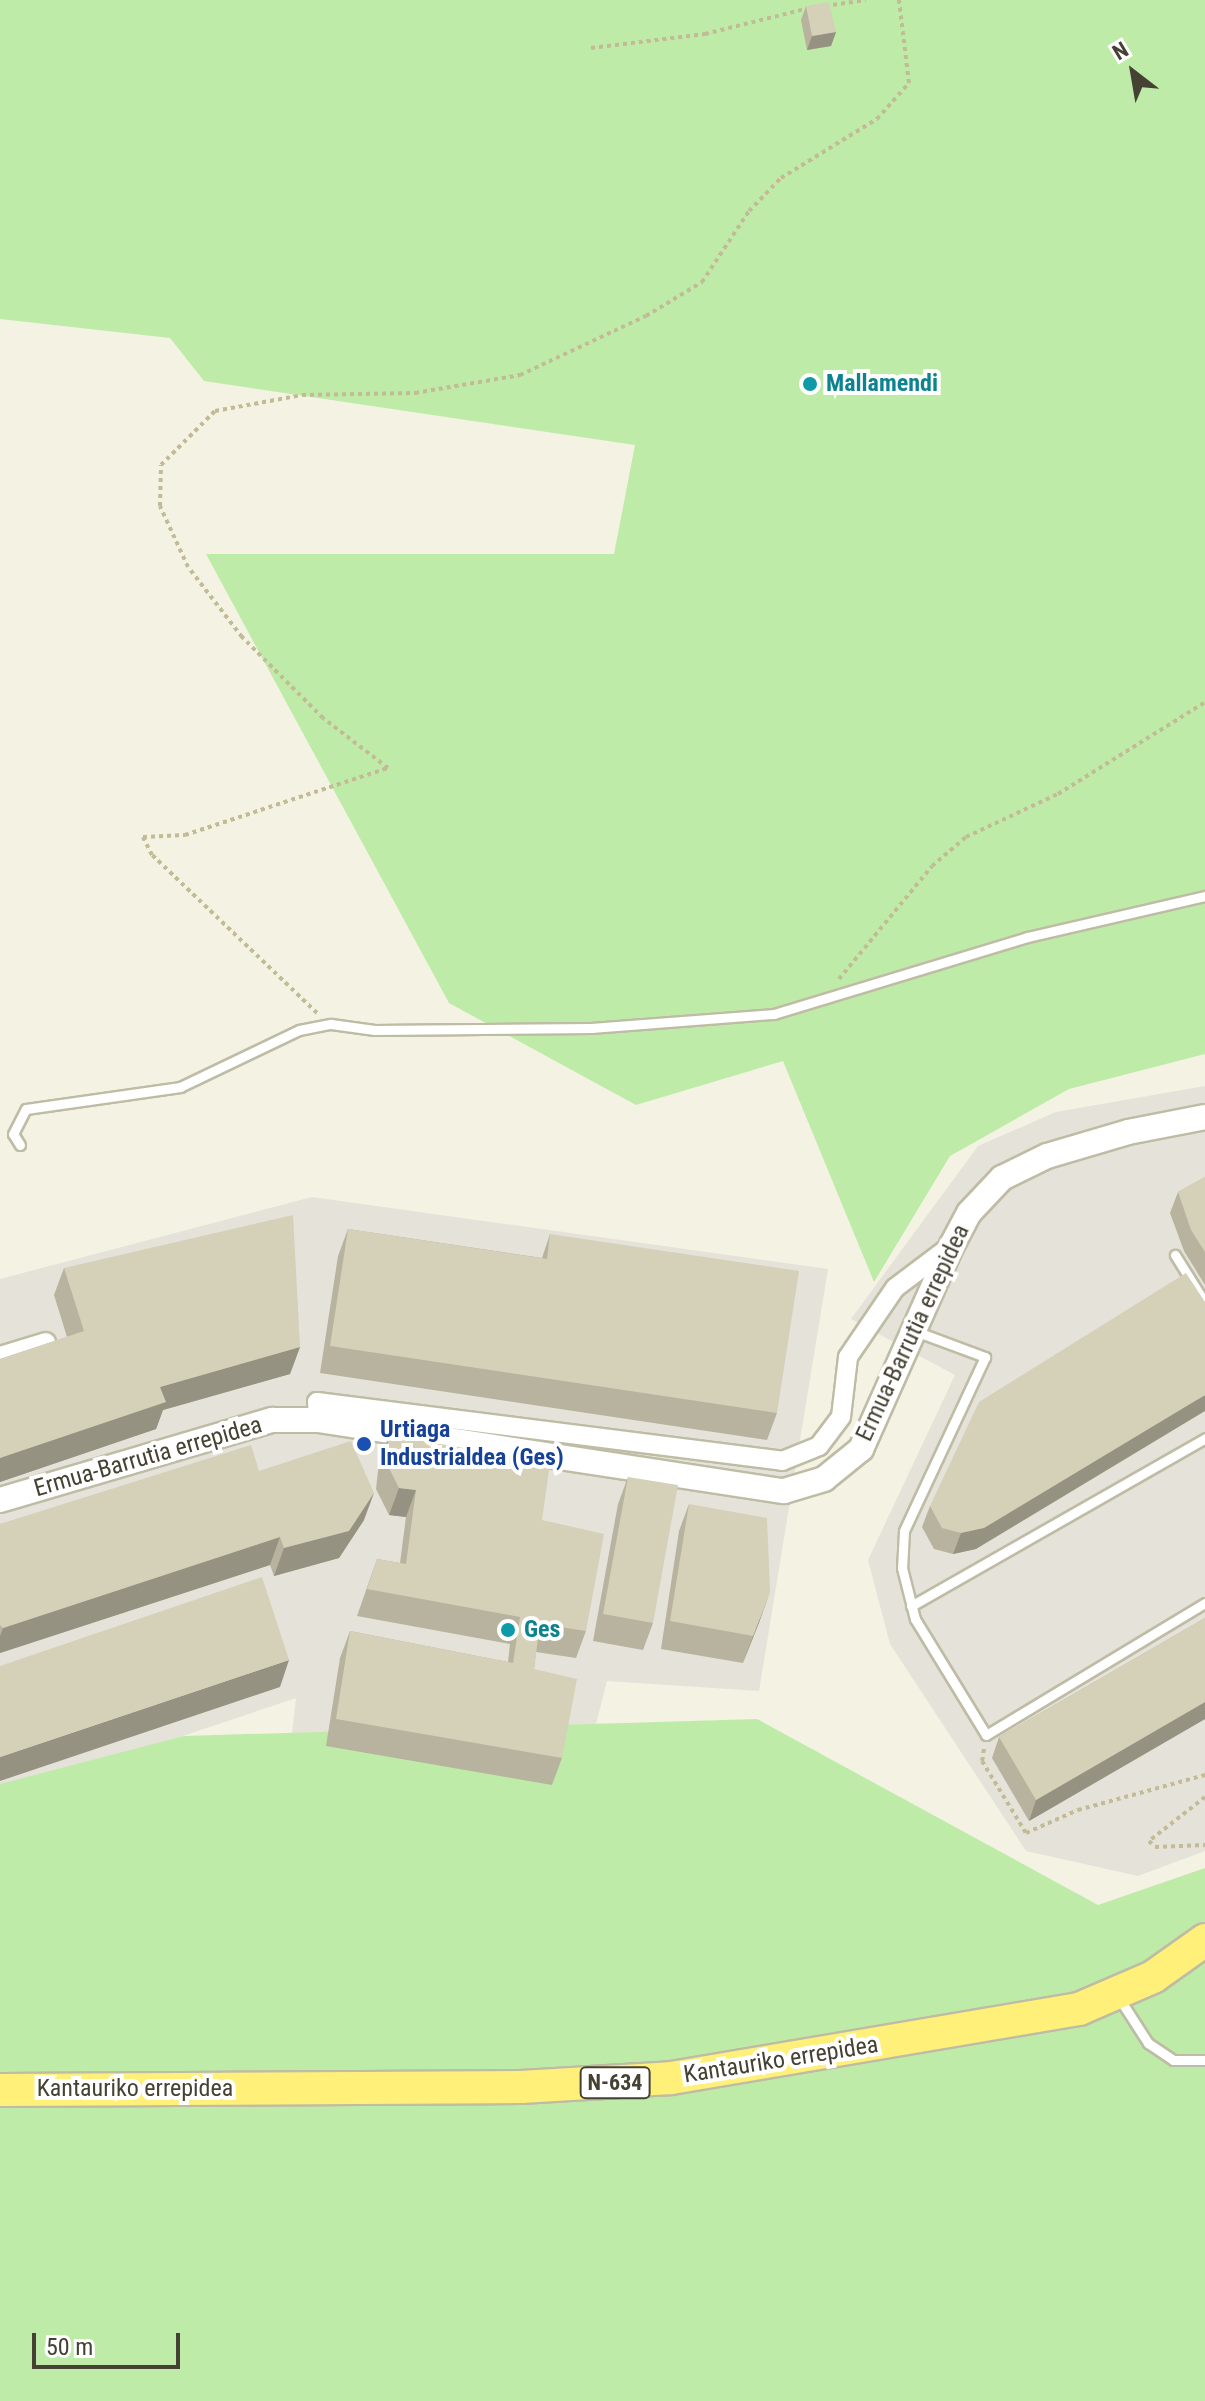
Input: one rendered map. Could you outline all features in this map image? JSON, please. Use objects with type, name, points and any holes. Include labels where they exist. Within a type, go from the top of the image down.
[{"type":"highway","name":"Kantauriko errepidea","points":[[0,2090],[613,2083],[1079,2009],[1117,1995],[1205,1940]]},
{"type":"street","name":"Ermua-Barrutia errepidea","points":[[0,1500],[272,1420],[318,1420],[784,1491],[824,1479],[861,1449],[952,1245],[969,1213],[1002,1178],[1047,1156],[1115,1136],[1205,1117]]},
{"type":"street","points":[[318,1420],[317,1402],[782,1461],[819,1446],[841,1417],[848,1357],[895,1288],[952,1245]]},
{"type":"street","points":[[0,1356],[46,1342]]},
{"type":"lane","points":[[20,1145],[13,1134],[26,1109],[180,1087],[264,1044],[331,1024],[375,1030],[591,1028],[738,1018],[819,1003],[1027,937],[1205,896]]},
{"type":"lane","points":[[1175,1255],[1205,1303]]},
{"type":"lane","points":[[913,1330],[985,1357],[904,1531],[902,1568],[911,1606],[986,1735],[1205,1603]]},
{"type":"lane","points":[[911,1606],[1205,1438]]},
{"type":"lane","points":[[1117,1995],[1148,2043],[1173,2060],[1205,2060]]},
{"type":"path","points":[[591,48],[705,34],[785,13],[866,0]]},
{"type":"path","points":[[331,1024],[152,855],[143,837],[185,835],[388,768],[380,756],[323,718],[242,637],[188,567],[160,506],[161,465],[215,411],[302,395],[415,393],[520,375],[607,336],[702,282],[749,211],[781,178],[877,119],[909,83],[899,0]]},
{"type":"path","points":[[819,1003],[932,866],[966,837],[1058,794],[1205,702]]},
{"type":"path","points":[[986,1735],[982,1761],[1026,1833],[1078,1810],[1205,1775]]},
{"type":"path","points":[[1205,1797],[1149,1841],[1155,1847],[1205,1845]]},
{"type":"shaded area","points":[[1205,1086],[1205,1851],[1138,1876],[1026,1851],[890,1644],[868,1560],[955,1375],[851,1319],[978,1146],[1056,1112]]},
{"type":"shaded area","points":[[312,1197],[828,1269],[759,1691],[607,1681],[575,1806],[289,1759],[296,1698],[0,1797],[0,1279]]},
{"type":"green space","points":[[0,0],[1205,0],[1205,1054],[1069,1089],[950,1156],[874,1282],[783,1061],[636,1105],[449,1003],[206,554],[614,554],[635,445],[204,381],[170,338],[0,319]]},
{"type":"green space","points":[[757,1719],[1098,1905],[1205,1868],[1205,2401],[0,2401],[0,1784],[184,1736]]},
{"type":"building","points":[[829,2],[836,32],[812,36],[806,6]]},
{"type":"building","points":[[1205,1177],[1205,1252],[1191,1230],[1178,1192]]},
{"type":"building","points":[[293,1215],[300,1347],[160,1387],[166,1402],[0,1458],[0,1359],[84,1331],[64,1268]]},
{"type":"building","points":[[348,1229],[547,1259],[550,1234],[799,1271],[777,1413],[330,1346]]},
{"type":"building","points":[[1186,1273],[1205,1302],[1205,1395],[984,1528],[961,1533],[942,1528],[930,1506],[979,1402]]},
{"type":"building","name":"Ges","points":[[389,1435],[550,1463],[542,1520],[604,1534],[586,1631],[540,1624],[534,1669],[577,1679],[562,1758],[336,1719],[350,1631],[513,1663],[520,1617],[367,1589],[377,1559],[406,1564],[416,1490],[399,1488],[386,1462]]},
{"type":"building","points":[[351,1441],[374,1493],[349,1531],[284,1548],[280,1537],[3,1628],[0,1625],[0,1524],[251,1445],[259,1471]]},
{"type":"building","points":[[628,1477],[678,1485],[653,1623],[603,1614]]},
{"type":"building","points":[[689,1504],[767,1518],[770,1592],[753,1636],[670,1621]]},
{"type":"building","points":[[262,1577],[289,1660],[0,1757],[0,1666]]},
{"type":"building","points":[[1205,1618],[1205,1702],[1036,1800],[999,1737]]},
{"type":"place","name":"Mallamendi","points":[[810,384]]},
{"type":"place","name":"Urtiaga Industrialdea (Ges)","points":[[364,1444]]},
{"type":"place","name":"Ges","points":[[508,1630]]}]
